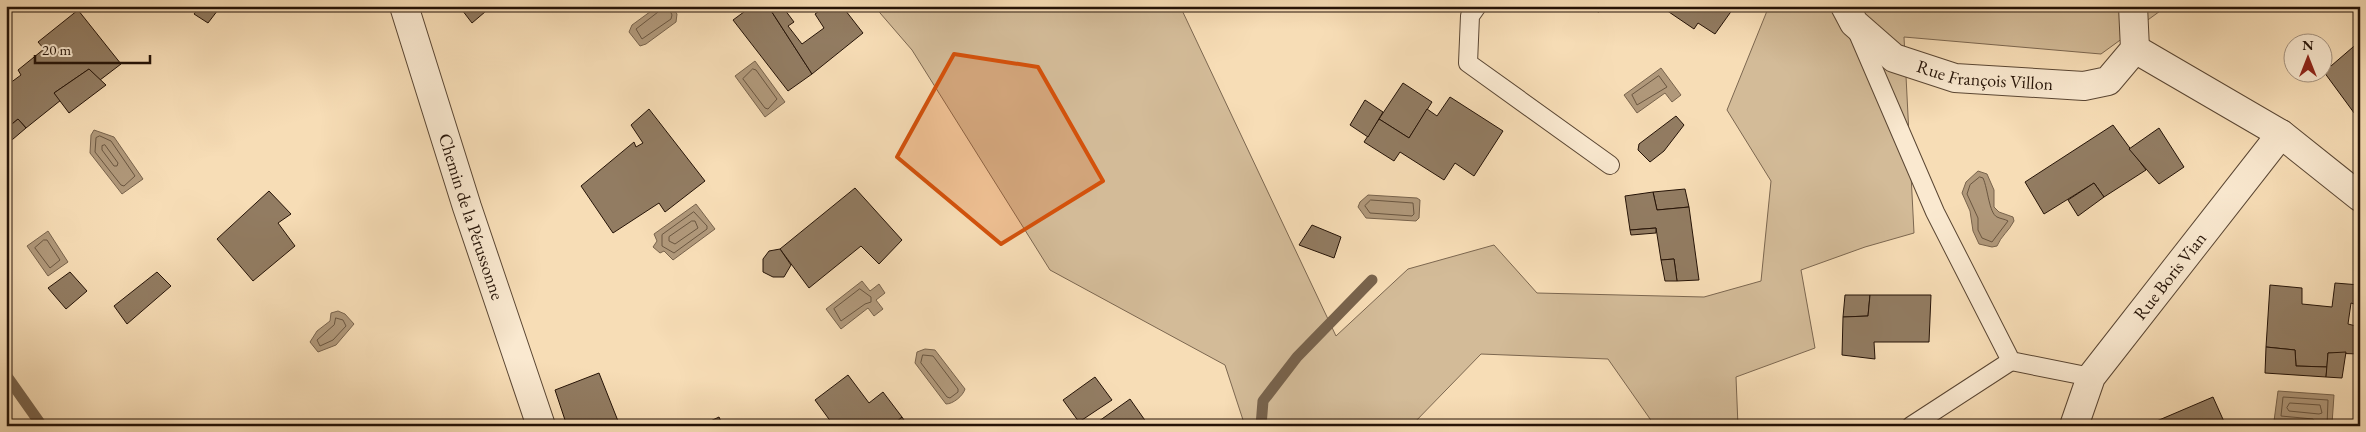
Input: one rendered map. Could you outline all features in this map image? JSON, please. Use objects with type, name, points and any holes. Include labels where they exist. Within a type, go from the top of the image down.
[{"type":"street","name":"Chemin de la Pérussonne","points":[[404,6],[467,207],[541,426]]},
{"type":"street","points":[[2133,6],[2135,49],[2281,134],[2360,197]]},
{"type":"street","name":"Rue François Villon","points":[[1849,15],[1894,58],[1955,78],[2084,86],[2108,81],[2135,49]]},
{"type":"street","name":"Rue Boris Vian","points":[[2074,426],[2091,377],[2281,134]]},
{"type":"lane","points":[[1477,6],[1470,16],[1468,63],[1610,165]]},
{"type":"lane","points":[[1849,15],[1935,212],[2011,361]]},
{"type":"lane","points":[[1911,426],[2011,361],[2091,377]]},
{"type":"highlighted area","points":[[954,54],[1038,67],[1103,181],[1001,244],[897,157]]},
{"type":"shaded area","points":[[874,6],[1180,6],[1336,336],[1408,269],[1494,245],[1537,293],[1704,297],[1761,281],[1771,181],[1727,110],[1769,6],[2167,6],[2101,54],[1904,37],[1914,233],[1865,247],[1801,270],[1815,348],[1736,377],[1738,426],[1655,426],[1608,359],[1481,354],[1411,426],[1245,426],[1225,365],[1050,270],[912,50]]},
{"type":"water","points":[[658,6],[671,6],[677,14],[676,22],[646,44],[640,46],[629,32],[632,25]]},
{"type":"water","points":[[755,61],[785,102],[765,117],[735,76]]},
{"type":"water","points":[[1661,68],[1681,95],[1672,102],[1665,93],[1637,113],[1624,95]]},
{"type":"water","points":[[94,130],[114,137],[143,179],[122,194],[90,153],[91,135]]},
{"type":"water","points":[[1978,171],[1987,174],[1994,190],[1994,207],[1999,212],[2013,217],[2014,221],[1997,246],[1992,247],[1979,244],[1973,231],[1970,211],[1962,193],[1966,182]]},
{"type":"water","points":[[1368,195],[1417,198],[1420,200],[1419,218],[1416,221],[1366,218],[1358,207],[1360,202]]},
{"type":"water","points":[[696,204],[715,229],[673,260],[664,251],[660,253],[653,247],[657,241],[654,234]]},
{"type":"water","points":[[48,231],[68,262],[48,276],[27,246]]},
{"type":"water","points":[[862,281],[870,291],[879,284],[885,293],[876,300],[883,309],[874,316],[868,308],[841,329],[826,309]]},
{"type":"water","points":[[338,311],[345,314],[354,324],[336,345],[318,352],[310,342],[317,331],[330,321],[331,313]]},
{"type":"water","points":[[925,349],[935,350],[965,389],[955,401],[946,404],[915,363],[917,352]]},
{"type":"water","points":[[2278,391],[2334,395],[2332,424],[2274,421]]},
{"type":"building","points":[[200,6],[221,6],[208,23],[194,14]]},
{"type":"building","points":[[459,6],[492,6],[472,23]]},
{"type":"building","points":[[752,6],[768,6],[812,74],[788,91],[733,20]]},
{"type":"building","points":[[768,6],[782,6],[794,22],[788,26],[802,44],[824,28],[815,14],[826,6],[842,6],[863,33],[812,74]]},
{"type":"building","points":[[1576,6],[1601,6],[1599,12]]},
{"type":"building","points":[[1651,6],[1735,6],[1715,34],[1698,23],[1694,29],[1666,10]]},
{"type":"building","points":[[78,10],[121,64],[100,80],[89,69],[54,93],[61,100],[26,128],[18,119],[6,129],[6,86],[21,75],[18,70],[44,49],[38,42]]},
{"type":"building","points":[[2360,41],[2360,121],[2331,82],[2334,82],[2334,63]]},
{"type":"building","points":[[89,69],[106,85],[69,113],[54,93]]},
{"type":"building","points":[[1403,83],[1432,102],[1409,138],[1379,119]]},
{"type":"building","points":[[1450,97],[1503,131],[1474,176],[1455,163],[1444,180],[1400,152],[1394,161],[1364,142],[1379,119],[1409,138],[1427,109],[1437,116]]},
{"type":"building","points":[[1365,100],[1383,112],[1368,137],[1350,125]]},
{"type":"building","points":[[649,109],[705,181],[665,212],[659,203],[613,233],[581,186],[634,142],[636,147],[643,143],[631,125]]},
{"type":"building","points":[[1676,116],[1684,125],[1664,151],[1650,162],[1638,150],[1639,144]]},
{"type":"building","points":[[18,119],[26,128],[6,145],[6,129]]},
{"type":"building","points":[[2113,125],[2146,170],[2104,197],[2094,183],[2044,214],[2025,182]]},
{"type":"building","points":[[2159,128],[2184,167],[2159,184],[2129,149]]},
{"type":"building","points":[[2094,183],[2104,197],[2078,216],[2068,200]]},
{"type":"building","points":[[855,188],[902,240],[879,264],[861,246],[809,288],[780,249]]},
{"type":"building","points":[[1685,189],[1689,207],[1657,210],[1653,192]]},
{"type":"building","points":[[269,191],[291,214],[278,223],[295,246],[253,281],[217,239]]},
{"type":"building","points":[[1653,192],[1657,210],[1689,207],[1699,280],[1677,281],[1674,259],[1661,260],[1656,228],[1630,230],[1625,196]]},
{"type":"building","points":[[1312,225],[1341,237],[1334,258],[1299,245]]},
{"type":"building","points":[[1656,228],[1656,233],[1631,235],[1630,230]]},
{"type":"building","points":[[780,249],[791,265],[784,277],[773,277],[763,272],[763,259],[769,251]]},
{"type":"building","points":[[1674,259],[1677,281],[1665,281],[1661,260]]},
{"type":"building","points":[[70,272],[87,291],[66,309],[48,288]]},
{"type":"building","points":[[157,272],[171,286],[127,324],[114,306]]},
{"type":"building","points":[[2335,283],[2360,285],[2360,306],[2351,303],[2348,324],[2360,327],[2360,354],[2328,353],[2327,367],[2296,366],[2295,350],[2266,347],[2270,285],[2302,288],[2302,304],[2332,307]]},
{"type":"building","points":[[1845,295],[1870,295],[1868,316],[1843,317]]},
{"type":"building","points":[[1870,295],[1931,295],[1929,342],[1874,342],[1875,359],[1842,355],[1843,317],[1868,316]]},
{"type":"building","points":[[2266,347],[2295,350],[2296,366],[2327,367],[2326,377],[2265,373]]},
{"type":"building","points":[[2346,352],[2342,378],[2326,377],[2328,353]]},
{"type":"building","points":[[599,373],[620,426],[567,426],[555,390]]},
{"type":"building","points":[[848,375],[869,403],[883,392],[902,417],[892,426],[834,426],[815,400]]},
{"type":"building","points":[[1095,377],[1112,400],[1079,422],[1063,400]]},
{"type":"building","points":[[2213,397],[2226,426],[2145,426]]},
{"type":"building","points":[[1130,399],[1149,426],[1092,426]]},
{"type":"building","points":[[719,417],[723,426],[700,426]]},
{"type":"building","points":[[902,417],[908,426],[892,426]]},
{"type":"waterway","points":[[1261,426],[1263,401],[1297,357],[1372,280]]},
{"type":"waterway","points":[[6,375],[42,426]]}]
